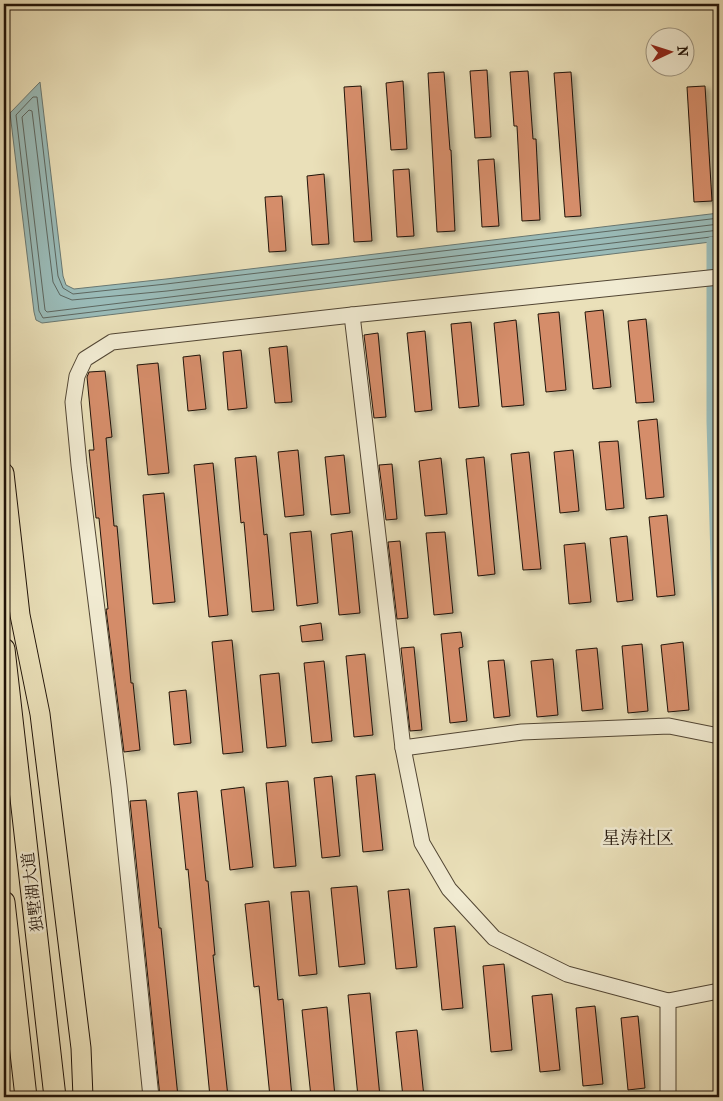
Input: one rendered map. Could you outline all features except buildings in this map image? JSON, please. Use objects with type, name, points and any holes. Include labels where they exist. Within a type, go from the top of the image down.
[{"type":"highway","name":"独墅湖大道","points":[[4,649],[56,1097]]},
{"type":"highway","name":"独墅湖大道","points":[[4,902],[26,1097]]},
{"type":"main road","points":[[4,473],[20,615],[40,714],[81,1048],[84,1097]]},
{"type":"street","points":[[152,1097],[119,786],[79,465],[73,402],[77,376],[85,358],[112,342],[719,277]]},
{"type":"street","points":[[352,315],[402,748],[422,843],[449,889],[494,938],[567,974],[668,1001],[719,991]]},
{"type":"street","points":[[402,748],[522,732],[669,726],[719,736]]},
{"type":"street","points":[[668,1001],[668,1097]]},
{"type":"water","points":[[40,82],[63,276],[66,285],[74,289],[719,213],[719,241],[42,323],[36,320],[34,312],[10,113]]},
{"type":"waterway","points":[[712,242],[712,421],[719,662],[719,1006]]},
{"type":"district","name":"星涛社区","points":[[638,838]]}]
